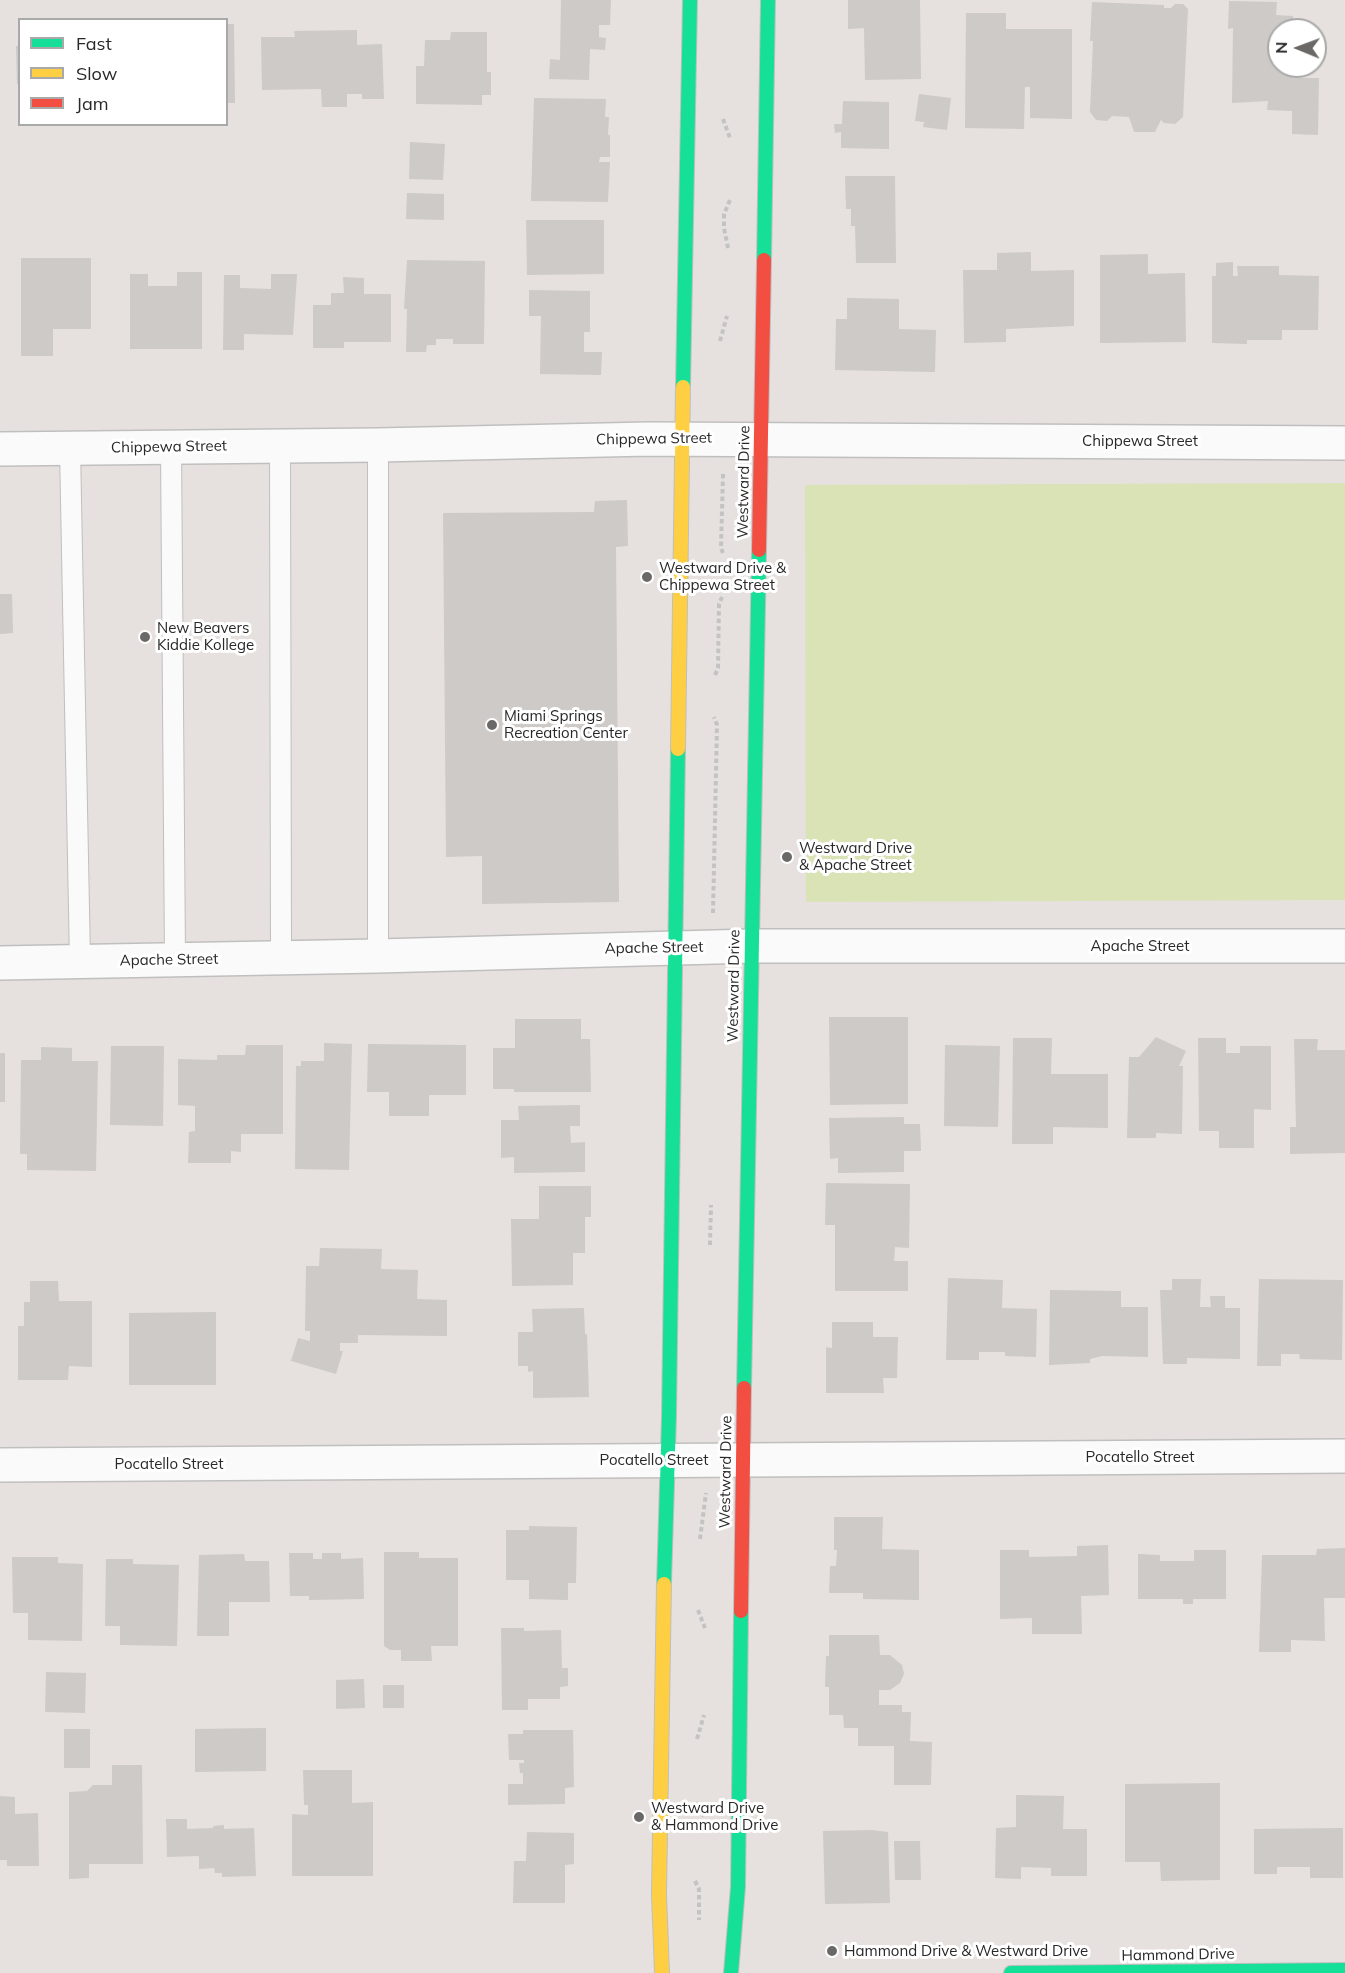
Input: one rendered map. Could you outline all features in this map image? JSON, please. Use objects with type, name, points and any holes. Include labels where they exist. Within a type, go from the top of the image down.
[{"type":"street","points":[[662,1973],[659,1894],[665,1503],[668,1460],[690,0]]},
{"type":"street","name":"Westward Drive","points":[[731,1973],[738,1887],[768,0]]},
{"type":"street","name":"Chippewa Street","points":[[0,449],[682,439],[1345,443]]},
{"type":"street","name":"Apache Street","points":[[0,963],[752,946],[1345,946]]},
{"type":"street","name":"Pocatello Street","points":[[0,1465],[1345,1456]]},
{"type":"street","name":"Hammond Drive","points":[[1011,1973],[1345,1970]]},
{"type":"lane","points":[[378,445],[378,956]]},
{"type":"lane","points":[[280,446],[281,958]]},
{"type":"lane","points":[[171,447],[175,960]]},
{"type":"lane","points":[[70,449],[80,961]]},
{"type":"path","points":[[721,112],[733,147]]},
{"type":"path","points":[[729,250],[724,228],[724,214],[732,195]]},
{"type":"path","points":[[719,345],[728,315]]},
{"type":"path","points":[[721,548],[723,467]]},
{"type":"path","points":[[718,668],[719,604]]},
{"type":"path","points":[[713,917],[717,726]]},
{"type":"path","points":[[699,1541],[705,1515],[706,1484]]},
{"type":"path","points":[[695,1599],[706,1630]]},
{"type":"path","points":[[694,1748],[705,1714]]},
{"type":"path","points":[[694,1796],[698,1810]]},
{"type":"path","points":[[699,1888],[699,1924]]},
{"type":"green space","points":[[1345,483],[1345,900],[806,902],[805,485]]},
{"type":"building","points":[[561,0],[611,0],[610,25],[599,25],[599,37],[606,38],[605,50],[590,49],[589,80],[549,79],[550,59],[560,60]]},
{"type":"building","points":[[848,0],[920,0],[921,79],[865,80],[864,28],[848,29]]},
{"type":"building","points":[[1229,1],[1277,2],[1276,15],[1293,16],[1293,18],[1267,18],[1267,78],[1319,78],[1318,135],[1292,134],[1292,111],[1267,110],[1268,101],[1232,103],[1233,28],[1228,29]]},
{"type":"building","points":[[1092,2],[1164,5],[1164,8],[1183,4],[1188,9],[1183,117],[1175,124],[1164,123],[1161,120],[1155,132],[1134,132],[1129,117],[1112,116],[1107,121],[1096,120],[1090,112]]},
{"type":"building","points":[[966,13],[1006,13],[1006,29],[1072,29],[1072,119],[1030,118],[1030,87],[1025,87],[1024,129],[965,128]]},
{"type":"building","points":[[228,24],[234,24],[235,103],[228,103]]},
{"type":"building","points":[[357,30],[357,45],[382,44],[384,99],[362,99],[362,94],[347,94],[347,107],[322,107],[321,89],[262,90],[261,37],[295,37],[294,31]]},
{"type":"building","points":[[451,32],[487,32],[487,72],[491,72],[491,95],[482,95],[482,105],[416,104],[416,66],[424,66],[425,40],[450,40]]},
{"type":"building","points":[[16,46],[18,46],[18,84]]},
{"type":"building","points":[[919,94],[951,98],[947,130],[923,127],[924,122],[915,121]]},
{"type":"building","points":[[534,98],[606,99],[605,117],[609,117],[610,157],[600,157],[599,162],[610,162],[608,202],[531,201]]},
{"type":"building","points":[[843,101],[889,102],[889,149],[841,148],[841,132],[835,133],[834,124],[842,124]]},
{"type":"building","points":[[410,142],[445,144],[443,180],[409,179]]},
{"type":"building","points":[[845,176],[895,176],[896,263],[856,263],[855,226],[851,226],[851,209],[846,209]]},
{"type":"building","points":[[407,193],[444,194],[444,220],[406,219]]},
{"type":"building","points":[[526,220],[604,220],[604,274],[527,275]]},
{"type":"building","points":[[1031,252],[1031,271],[1074,270],[1074,326],[1006,329],[1006,342],[964,343],[963,270],[997,270],[997,253]]},
{"type":"building","points":[[1148,254],[1148,274],[1185,273],[1186,342],[1100,343],[1100,255]]},
{"type":"building","points":[[21,258],[91,258],[91,329],[53,329],[53,356],[21,356]]},
{"type":"building","points":[[407,260],[485,261],[484,344],[453,344],[453,339],[436,339],[436,345],[427,345],[426,352],[406,352],[407,309],[404,309]]},
{"type":"building","points":[[1233,262],[1233,276],[1238,276],[1237,266],[1279,266],[1279,275],[1319,276],[1318,330],[1282,330],[1282,340],[1247,340],[1247,344],[1212,343],[1212,276],[1216,276],[1216,263]]},
{"type":"building","points":[[177,272],[202,272],[202,349],[130,349],[130,274],[148,274],[148,286],[177,286]]},
{"type":"building","points":[[271,274],[297,274],[293,335],[244,334],[244,350],[223,350],[224,275],[240,275],[240,288],[271,289]]},
{"type":"building","points":[[343,277],[364,278],[364,294],[391,294],[391,342],[344,342],[344,348],[313,348],[313,305],[331,305],[331,293],[344,293]]},
{"type":"building","points":[[529,290],[590,291],[590,332],[584,332],[584,352],[602,352],[601,375],[540,374],[541,316],[529,316]]},
{"type":"building","points":[[847,298],[899,299],[899,329],[936,330],[935,372],[835,370],[836,319],[847,319]]},
{"type":"building","points":[[627,500],[628,546],[616,547],[619,902],[482,904],[482,856],[446,857],[443,513],[594,512],[595,501]]},
{"type":"building","points":[[0,594],[12,594],[13,633],[0,634]]},
{"type":"building","points":[[829,1017],[908,1017],[908,1104],[830,1105]]},
{"type":"building","points":[[515,1019],[581,1019],[581,1039],[590,1039],[591,1092],[514,1092],[514,1089],[493,1089],[493,1048],[515,1048]]},
{"type":"building","points":[[1156,1037],[1186,1051],[1179,1066],[1183,1066],[1182,1134],[1156,1133],[1156,1138],[1127,1138],[1129,1057],[1139,1057]]},
{"type":"building","points":[[1013,1038],[1052,1038],[1051,1074],[1108,1074],[1108,1128],[1053,1127],[1053,1144],[1012,1144]]},
{"type":"building","points":[[1198,1038],[1226,1038],[1226,1053],[1240,1053],[1240,1046],[1271,1046],[1271,1110],[1254,1109],[1254,1148],[1219,1148],[1219,1131],[1199,1131]]},
{"type":"building","points":[[1294,1039],[1318,1039],[1317,1050],[1345,1050],[1345,1153],[1290,1154],[1290,1127],[1296,1127]]},
{"type":"building","points":[[324,1043],[352,1044],[349,1170],[295,1169],[296,1066],[301,1066],[301,1061],[324,1061]]},
{"type":"building","points":[[368,1044],[466,1045],[466,1095],[429,1095],[429,1116],[389,1116],[389,1092],[367,1092]]},
{"type":"building","points":[[246,1045],[283,1045],[283,1134],[241,1134],[241,1152],[231,1151],[231,1163],[188,1163],[189,1132],[195,1131],[195,1106],[178,1105],[178,1059],[217,1060],[217,1055],[245,1055]]},
{"type":"building","points":[[945,1045],[1000,1046],[998,1127],[944,1126]]},
{"type":"building","points":[[111,1046],[164,1046],[163,1126],[110,1125]]},
{"type":"building","points":[[41,1047],[72,1048],[72,1061],[98,1061],[96,1171],[27,1170],[27,1154],[20,1154],[21,1060],[41,1060]]},
{"type":"building","points":[[0,1053],[5,1053],[5,1102],[0,1102]]},
{"type":"building","points":[[580,1105],[580,1126],[570,1126],[571,1143],[585,1142],[585,1172],[514,1173],[514,1157],[501,1158],[501,1120],[519,1120],[518,1106]]},
{"type":"building","points":[[904,1117],[904,1124],[920,1124],[921,1151],[904,1151],[904,1172],[838,1173],[838,1158],[830,1159],[829,1118]]},
{"type":"building","points":[[826,1183],[910,1184],[909,1248],[895,1247],[894,1261],[908,1261],[908,1291],[835,1291],[835,1225],[825,1225]]},
{"type":"building","points":[[539,1186],[591,1186],[591,1217],[585,1217],[585,1253],[573,1253],[573,1285],[512,1286],[511,1219],[539,1219]]},
{"type":"building","points":[[320,1248],[382,1249],[381,1269],[418,1270],[417,1299],[447,1300],[447,1336],[358,1335],[358,1343],[340,1343],[340,1351],[343,1351],[336,1374],[291,1361],[298,1338],[310,1341],[310,1331],[305,1331],[306,1266],[319,1266]]},
{"type":"building","points":[[948,1278],[1003,1280],[1002,1308],[1037,1309],[1036,1357],[1005,1356],[1005,1352],[979,1352],[979,1360],[946,1360]]},
{"type":"building","points":[[1172,1279],[1201,1279],[1200,1307],[1211,1307],[1210,1296],[1225,1296],[1225,1308],[1240,1308],[1240,1359],[1187,1358],[1187,1364],[1163,1364],[1160,1290],[1172,1290]]},
{"type":"building","points":[[1259,1279],[1343,1280],[1342,1360],[1300,1359],[1299,1354],[1281,1354],[1281,1366],[1257,1366]]},
{"type":"building","points":[[30,1281],[58,1281],[59,1301],[92,1301],[92,1367],[69,1366],[68,1380],[18,1380],[18,1326],[24,1326],[24,1302],[30,1302]]},
{"type":"building","points":[[1050,1290],[1121,1291],[1121,1307],[1148,1307],[1148,1357],[1102,1356],[1090,1359],[1090,1363],[1049,1365]]},
{"type":"building","points":[[584,1308],[589,1397],[533,1398],[533,1371],[528,1372],[528,1366],[518,1366],[518,1332],[533,1332],[532,1309]]},
{"type":"building","points":[[216,1312],[216,1385],[129,1385],[129,1313]]},
{"type":"building","points":[[832,1322],[873,1322],[873,1337],[898,1337],[897,1378],[883,1378],[884,1393],[826,1393],[826,1347],[832,1348]]},
{"type":"building","points":[[834,1517],[883,1517],[882,1549],[919,1550],[919,1600],[863,1599],[863,1593],[829,1593],[830,1566],[836,1566]]},
{"type":"building","points":[[529,1526],[577,1527],[576,1583],[568,1583],[568,1600],[529,1599],[529,1580],[506,1580],[506,1530],[529,1530]]},
{"type":"building","points":[[1108,1545],[1109,1595],[1081,1596],[1082,1634],[1032,1634],[1032,1618],[1000,1619],[1000,1550],[1029,1550],[1029,1557],[1077,1556],[1077,1546]]},
{"type":"building","points":[[1345,1548],[1345,1598],[1324,1598],[1325,1641],[1291,1640],[1291,1652],[1259,1652],[1262,1555],[1316,1555],[1317,1549]]},
{"type":"building","points":[[1194,1550],[1226,1550],[1226,1599],[1193,1599],[1193,1604],[1183,1604],[1183,1599],[1138,1599],[1138,1554],[1160,1555],[1160,1561],[1194,1561]]},
{"type":"building","points":[[384,1552],[419,1552],[419,1558],[458,1558],[458,1646],[431,1646],[432,1661],[401,1661],[401,1650],[390,1650],[384,1646]]},
{"type":"building","points":[[289,1553],[313,1553],[313,1559],[322,1559],[322,1553],[341,1553],[341,1559],[363,1558],[364,1599],[309,1600],[309,1596],[290,1596]]},
{"type":"building","points":[[244,1554],[245,1561],[269,1561],[270,1602],[229,1602],[229,1636],[197,1636],[199,1555]]},
{"type":"building","points":[[12,1557],[58,1557],[58,1563],[83,1564],[82,1641],[28,1640],[28,1613],[13,1613]]},
{"type":"building","points":[[106,1559],[133,1559],[133,1564],[179,1565],[177,1646],[120,1645],[120,1626],[105,1626]]},
{"type":"building","points":[[501,1628],[524,1628],[524,1631],[561,1630],[562,1668],[568,1668],[568,1686],[560,1687],[560,1699],[528,1699],[528,1710],[502,1710]]},
{"type":"building","points":[[829,1635],[879,1635],[880,1655],[890,1655],[902,1665],[904,1674],[900,1683],[890,1690],[879,1690],[879,1705],[902,1705],[902,1712],[911,1712],[910,1741],[932,1742],[931,1785],[894,1785],[894,1746],[858,1746],[858,1728],[844,1728],[843,1715],[829,1715],[829,1687],[825,1687]]},
{"type":"building","points":[[46,1672],[86,1673],[85,1713],[45,1712]]},
{"type":"building","points":[[364,1679],[365,1708],[336,1709],[336,1680]]},
{"type":"building","points":[[383,1685],[404,1685],[404,1708],[383,1708]]},
{"type":"building","points":[[266,1728],[266,1771],[195,1772],[195,1729]]},
{"type":"building","points":[[64,1729],[90,1729],[90,1768],[64,1768]]},
{"type":"building","points":[[523,1730],[573,1730],[574,1787],[565,1788],[565,1804],[508,1805],[508,1784],[523,1784],[523,1773],[520,1773],[519,1763],[524,1763],[524,1760],[509,1760],[508,1734],[523,1734]]},
{"type":"building","points":[[112,1765],[142,1765],[143,1864],[89,1864],[89,1878],[69,1879],[69,1792],[87,1791],[93,1785],[112,1785]]},
{"type":"building","points":[[303,1770],[352,1770],[352,1803],[373,1802],[373,1876],[292,1876],[292,1814],[308,1815],[308,1805],[304,1805]]},
{"type":"building","points":[[1220,1783],[1220,1880],[1161,1881],[1160,1862],[1125,1862],[1125,1784]]},
{"type":"building","points":[[1016,1795],[1064,1796],[1063,1829],[1087,1829],[1087,1876],[1051,1876],[1051,1868],[1021,1867],[1021,1879],[995,1878],[996,1828],[1016,1827]]},
{"type":"building","points":[[0,1796],[15,1797],[15,1814],[38,1813],[39,1866],[7,1866],[7,1860],[0,1860]]},
{"type":"building","points":[[166,1819],[187,1819],[187,1829],[213,1828],[213,1826],[224,1825],[224,1829],[254,1828],[256,1876],[222,1877],[222,1873],[215,1873],[214,1868],[199,1869],[199,1856],[167,1857]]},
{"type":"building","points":[[1343,1828],[1343,1878],[1310,1878],[1310,1867],[1277,1867],[1277,1874],[1254,1874],[1254,1829]]},
{"type":"building","points":[[823,1831],[888,1832],[890,1903],[825,1904]]},
{"type":"building","points":[[527,1832],[574,1833],[574,1864],[565,1865],[565,1903],[513,1903],[514,1861],[526,1861]]},
{"type":"building","points":[[894,1841],[920,1841],[921,1880],[895,1880]]},
{"type":"traffic: fast","points":[[683,387],[690,0]]},
{"type":"traffic: fast","points":[[764,260],[768,0]]},
{"type":"traffic: fast","points":[[744,1388],[759,550]]},
{"type":"traffic: fast","points":[[664,1584],[669,1416],[678,749]]},
{"type":"traffic: fast","points":[[731,1973],[738,1887],[741,1611]]},
{"type":"traffic: fast","points":[[1011,1973],[1345,1970]]},
{"type":"traffic: slow","points":[[678,749],[683,387]]},
{"type":"traffic: slow","points":[[662,1973],[659,1894],[664,1584]]},
{"type":"traffic: jam","points":[[759,550],[764,260]]},
{"type":"traffic: jam","points":[[741,1611],[744,1388]]},
{"type":"place","name":"Westward Drive & Chippewa Street","points":[[647,577]]},
{"type":"place","name":"New Beavers Kiddie Kollege","points":[[145,637]]},
{"type":"place","name":"Miami Springs Recreation Center","points":[[492,725]]},
{"type":"place","name":"Westward Drive & Apache Street","points":[[787,857]]},
{"type":"place","name":"Westward Drive & Hammond Drive","points":[[639,1817]]},
{"type":"place","name":"Hammond Drive & Westward Drive","points":[[832,1951]]}]
